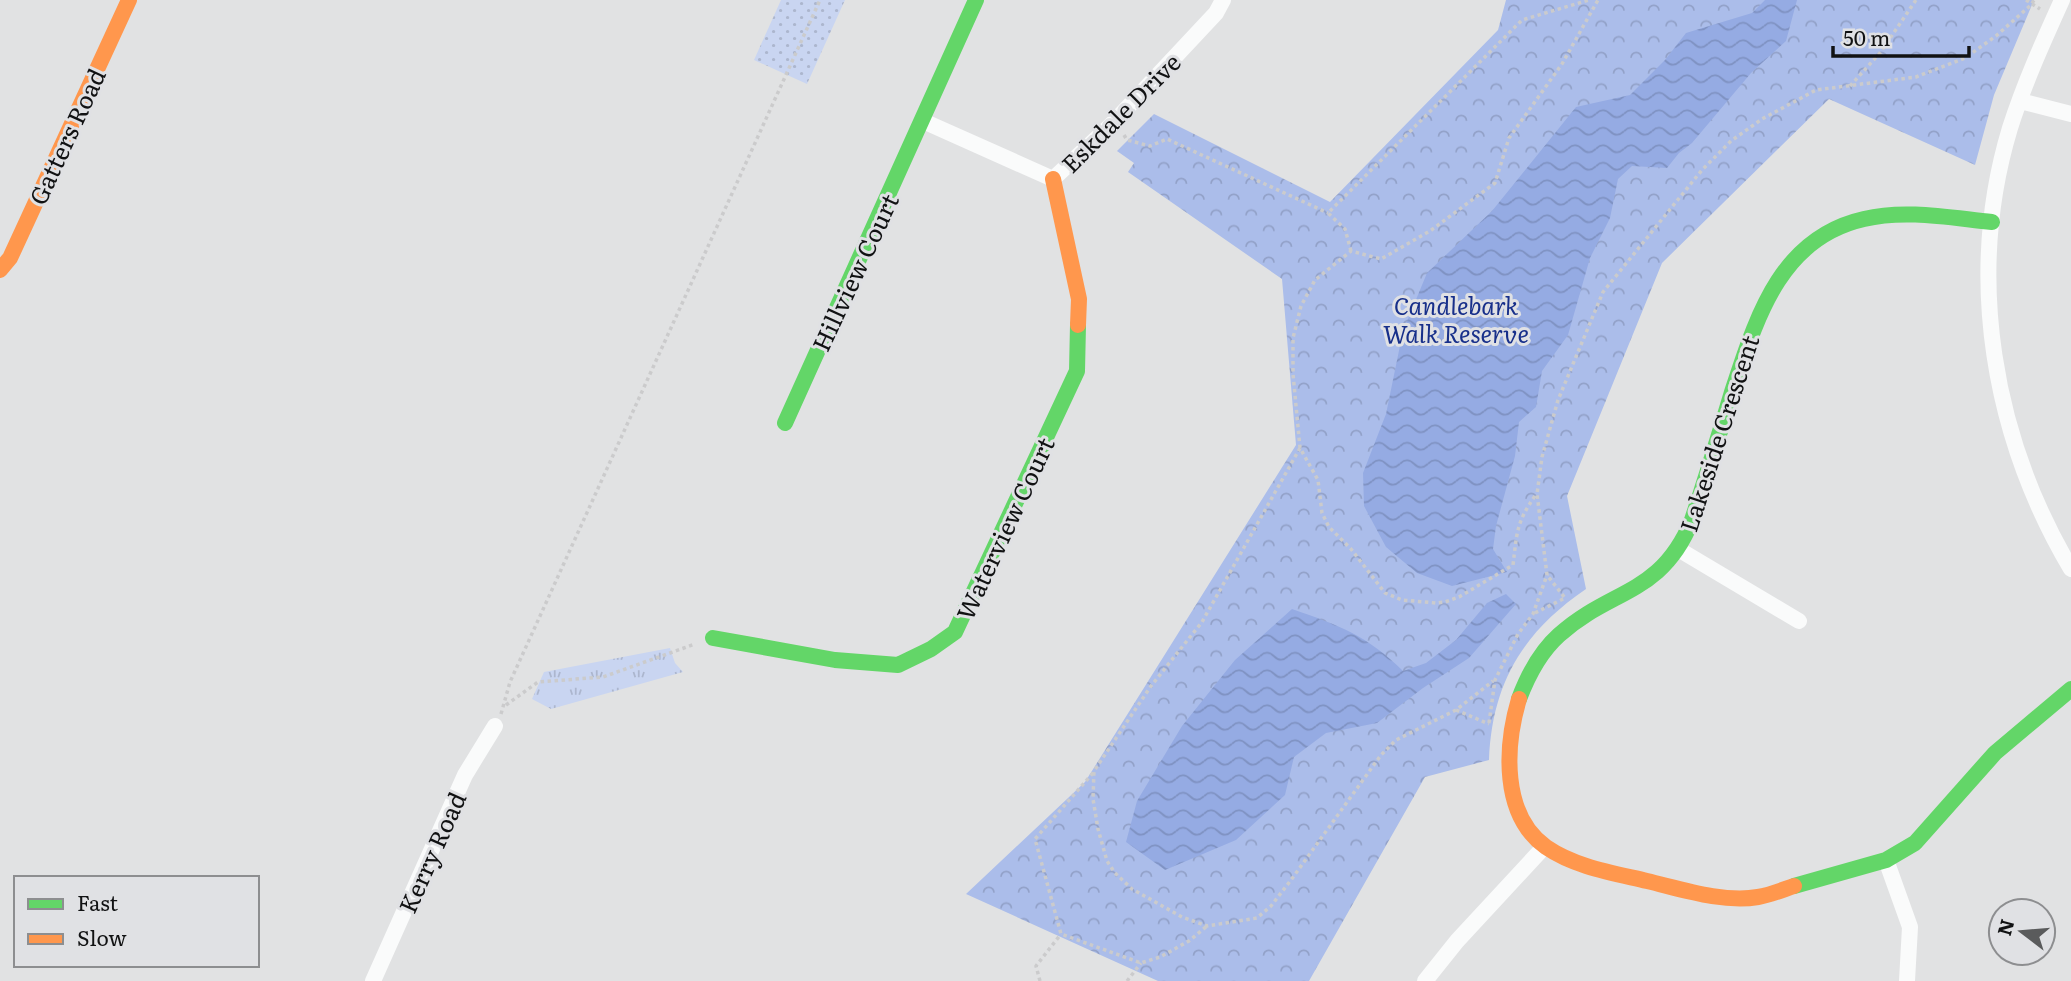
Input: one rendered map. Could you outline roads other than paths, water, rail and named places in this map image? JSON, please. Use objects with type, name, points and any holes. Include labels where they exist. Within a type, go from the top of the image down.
[{"type":"street","name":"Gatters Road","points":[[0,270],[10,258],[129,0]]},
{"type":"street","name":"Hillview Court","points":[[785,423],[976,0]]},
{"type":"street","name":"Eskdale Drive","points":[[923,121],[1053,179],[1114,122],[1216,13],[1223,0]]},
{"type":"street","points":[[2062,0],[2036,57],[2002,160],[1992,222],[1989,302],[1996,372],[2012,440],[2038,507],[2071,569]]},
{"type":"street","points":[[2020,101],[2071,114]]},
{"type":"street","name":"Waterview Court","points":[[713,638],[835,660],[898,665],[930,649],[955,632],[1077,371],[1079,299],[1053,179]]},
{"type":"street","name":"Lakeside Crescent","points":[[1992,222],[1929,216],[1870,217],[1834,230],[1791,262],[1772,287],[1757,315],[1697,502],[1678,549],[1654,575],[1573,623],[1546,648],[1520,695],[1514,715],[1510,750],[1511,781],[1518,811],[1544,847],[1556,855],[1581,866],[1705,895],[1758,897],[1886,860],[1914,843],[1996,753],[2071,689]]},
{"type":"street","points":[[1678,549],[1799,621]]},
{"type":"street","name":"Kerry Road","points":[[373,981],[465,775],[495,726]]},
{"type":"street","points":[[1425,981],[1457,941],[1544,847]]},
{"type":"street","points":[[1886,860],[1910,927],[1908,981]]},
{"type":"water","points":[[1765,0],[1797,0],[1786,41],[1751,73],[1692,143],[1679,153],[1667,168],[1632,166],[1618,179],[1610,218],[1590,258],[1568,335],[1542,371],[1536,407],[1519,422],[1515,456],[1496,526],[1493,549],[1507,572],[1452,586],[1417,573],[1386,547],[1364,506],[1363,473],[1386,414],[1403,331],[1427,273],[1492,211],[1576,107],[1630,95],[1665,60],[1686,33],[1752,13]]},
{"type":"water","points":[[1506,594],[1516,604],[1469,658],[1377,723],[1326,733],[1294,757],[1285,795],[1236,840],[1165,870],[1126,842],[1137,801],[1182,726],[1235,660],[1292,609],[1351,632],[1377,648],[1403,671],[1426,663],[1456,640],[1487,603]]},
{"type":"park label","name":"Candlebark Walk Reserve","points":[[1456,318]]}]
